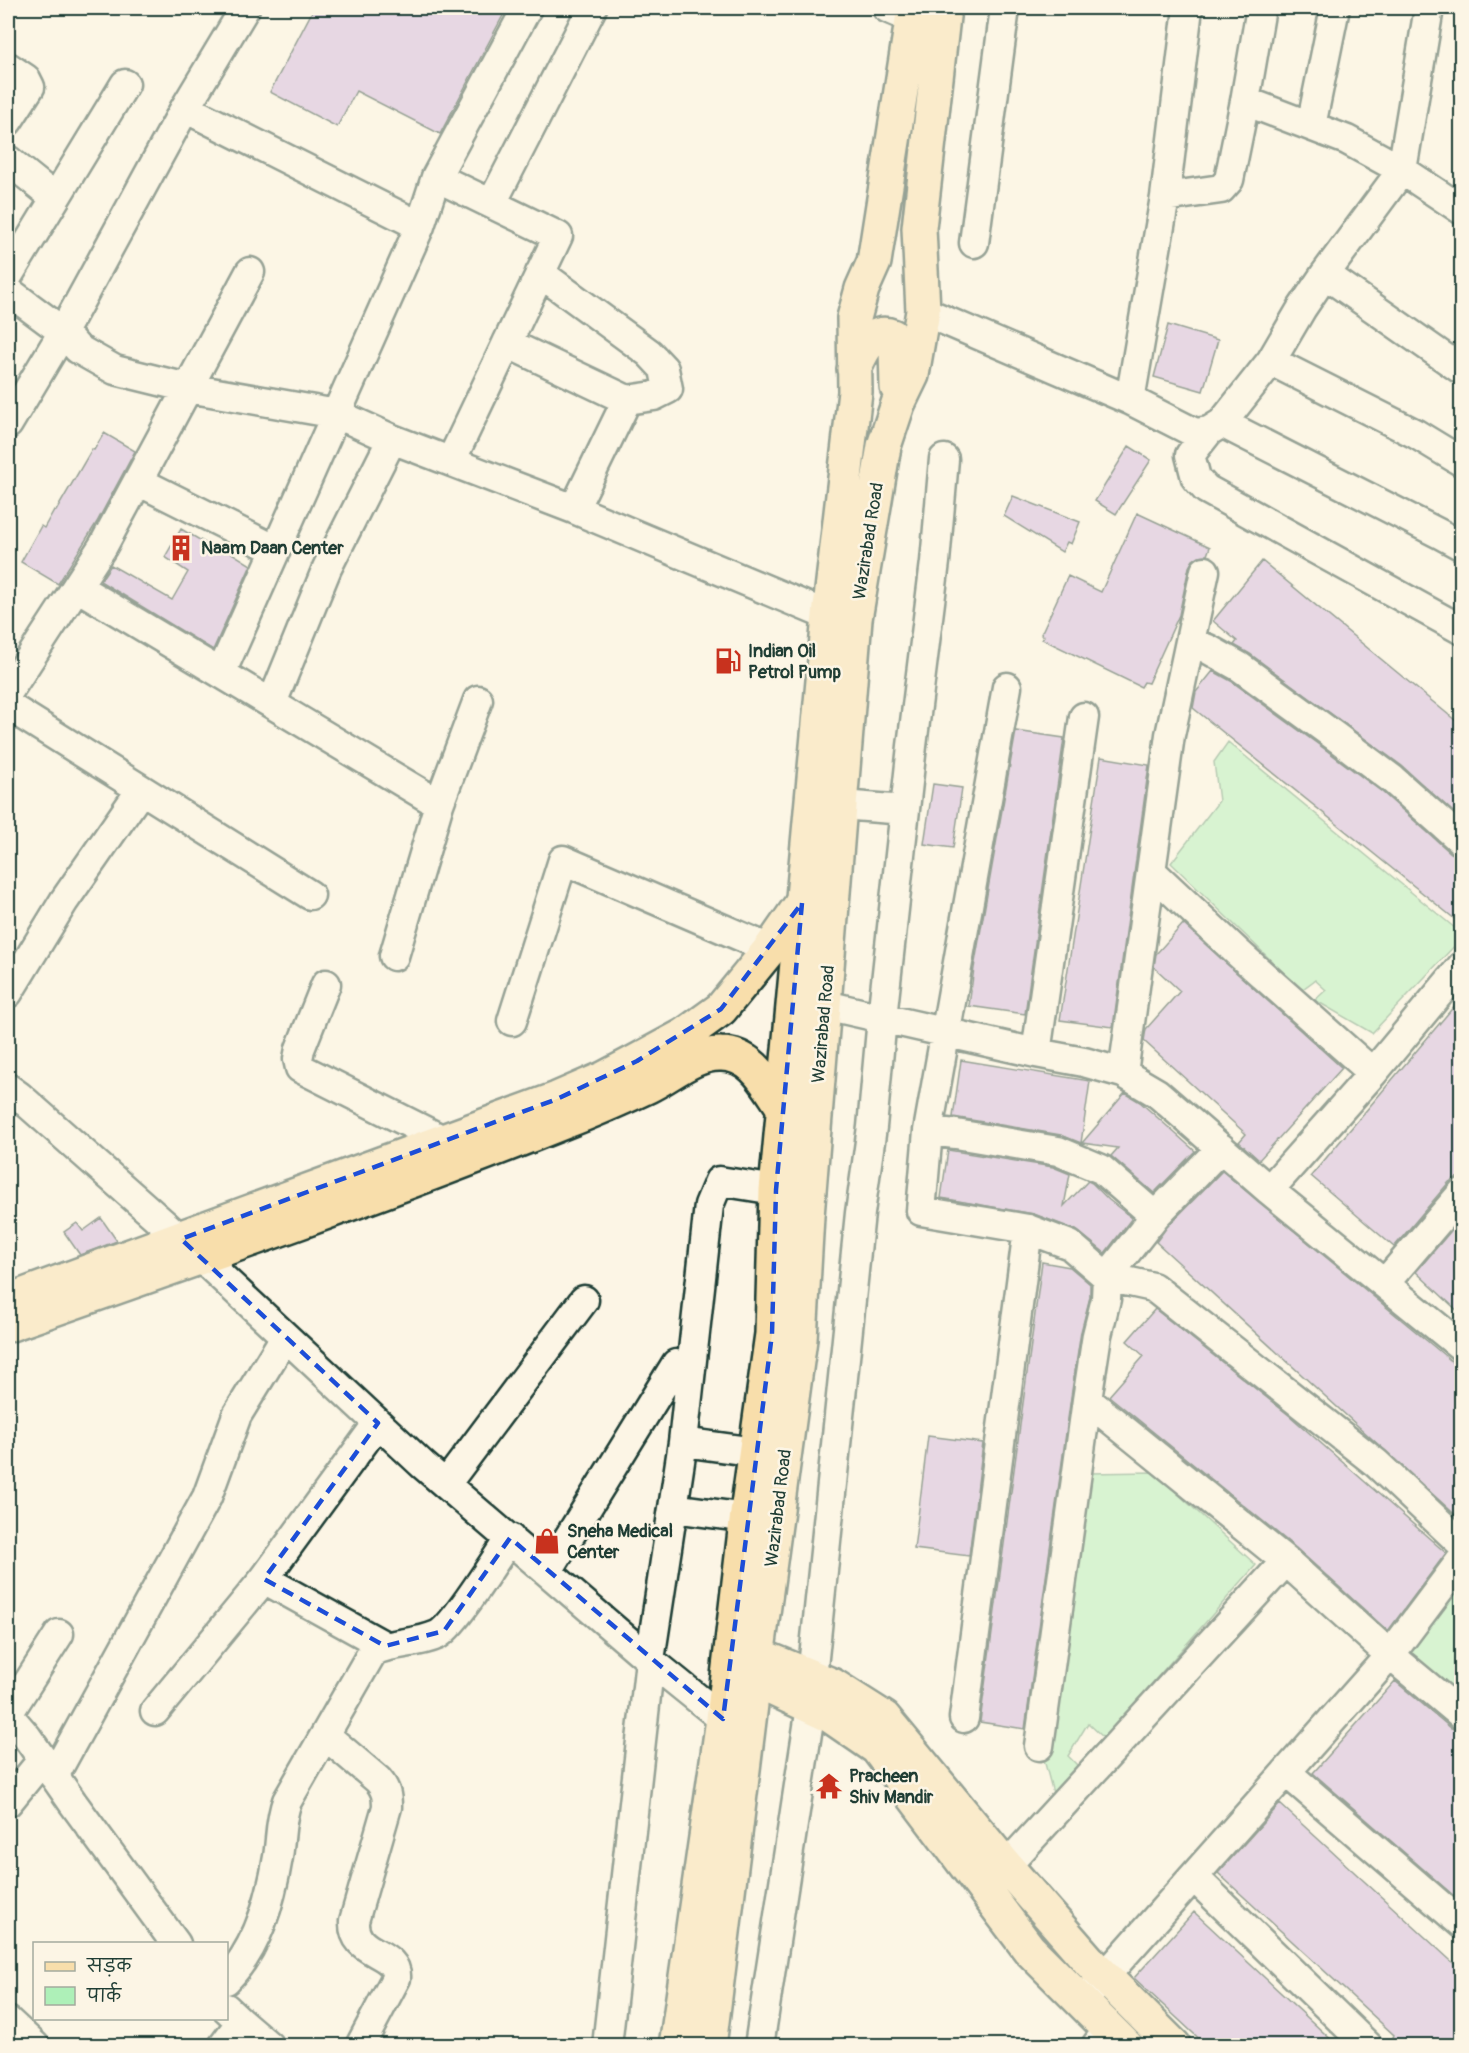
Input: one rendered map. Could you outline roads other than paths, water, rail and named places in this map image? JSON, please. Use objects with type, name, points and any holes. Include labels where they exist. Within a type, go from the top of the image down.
[{"type":"main road","name":"Wazirabad Road","points":[[709,2046],[800,1339],[807,1216],[855,619],[884,446],[898,404],[912,375],[923,311],[919,228],[944,8]]},
{"type":"main road","name":"Wazirabad Road","points":[[676,2046],[723,1719],[772,1334],[776,1190],[829,616],[855,392],[854,318],[862,289],[874,262],[905,11]]},
{"type":"main road","points":[[854,369],[865,345],[879,335],[886,333],[892,336],[896,346],[898,404]]},
{"type":"main road","points":[[8,1325],[445,1141],[557,1099],[603,1079],[685,1035],[721,1009],[770,949],[802,903]]},
{"type":"main road","points":[[8,1301],[190,1248],[477,1156],[616,1102],[710,1054],[739,1056],[753,1065],[783,1107]]},
{"type":"main road","points":[[756,1668],[812,1692],[829,1715],[877,1748],[1029,1949],[1094,1990],[1174,2046]]},
{"type":"main road","points":[[812,1692],[832,1685],[884,1718],[1006,1866],[1094,1990],[1110,2040]]},
{"type":"street","points":[[8,424],[63,332],[185,108],[245,8]]},
{"type":"street","points":[[221,673],[420,226],[436,177],[527,8]]},
{"type":"street","points":[[492,203],[592,8]]},
{"type":"street","points":[[974,243],[1005,8]]},
{"type":"street","points":[[1130,400],[1165,197],[1188,8]]},
{"type":"street","points":[[1165,197],[1221,189],[1229,180],[1261,8]]},
{"type":"street","points":[[1311,126],[1335,8]]},
{"type":"street","points":[[1429,8],[1402,170],[1325,274],[1271,361],[1190,455],[1196,478],[1206,489],[1461,630]]},
{"type":"street","points":[[8,67],[26,79],[30,87],[8,121]]},
{"type":"street","points":[[8,276],[125,84]]},
{"type":"street","points":[[1245,101],[1347,140],[1402,170],[1461,210]]},
{"type":"street","points":[[185,108],[420,226]]},
{"type":"street","points":[[8,160],[55,198]]},
{"type":"street","points":[[436,177],[558,236],[451,461]]},
{"type":"street","points":[[8,692],[103,546],[250,272]]},
{"type":"street","points":[[507,343],[627,400],[654,396],[668,389],[664,369],[649,353],[540,273]]},
{"type":"street","points":[[1325,274],[1461,370]]},
{"type":"street","points":[[8,291],[63,332],[78,349],[115,370],[188,387],[337,414],[392,439],[574,509],[829,616]]},
{"type":"street","points":[[923,311],[1130,400],[1195,433],[1215,427],[1461,546]]},
{"type":"street","points":[[1271,361],[1416,434],[1461,462]]},
{"type":"street","points":[[574,509],[627,400]]},
{"type":"street","points":[[272,703],[327,568],[392,439]]},
{"type":"street","points":[[759,2046],[812,1692],[860,1213],[872,1127],[905,810],[935,562],[944,459]]},
{"type":"street","points":[[138,481],[276,550]]},
{"type":"street","points":[[1123,1073],[1170,735],[1205,571]]},
{"type":"street","points":[[77,587],[439,804]]},
{"type":"street","points":[[1190,642],[1240,667],[1336,737],[1392,779],[1461,841]]},
{"type":"street","points":[[1007,687],[928,1131],[921,1210],[1028,1229],[1070,1245],[1107,1277],[1153,1287],[1376,1463],[1461,1544]]},
{"type":"street","points":[[394,956],[439,804],[478,700]]},
{"type":"street","points":[[8,706],[310,896]]},
{"type":"street","points":[[1036,1053],[1084,717]]},
{"type":"street","points":[[8,993],[64,901],[141,790]]},
{"type":"street","points":[[841,805],[905,810]]},
{"type":"street","points":[[512,1021],[563,860],[770,949]]},
{"type":"street","points":[[1151,871],[1263,976],[1372,1073]]},
{"type":"street","points":[[1269,1190],[1372,1073],[1461,966]]},
{"type":"street","points":[[326,984],[300,1049],[298,1059],[300,1068],[445,1141]]},
{"type":"street","points":[[825,1005],[1084,1062],[1123,1073],[1157,1094],[1269,1190],[1461,1347]]},
{"type":"street","points":[[8,1088],[190,1248],[446,1484],[650,1660],[723,1719]]},
{"type":"street","points":[[928,1131],[1058,1151],[1101,1169],[1155,1216]]},
{"type":"street","points":[[1039,1746],[1087,1400],[1097,1335],[1106,1299],[1107,1277],[1155,1216],[1221,1148]]},
{"type":"street","points":[[607,2046],[650,1660],[683,1442],[709,1205],[719,1180],[776,1190]]},
{"type":"street","points":[[1385,1283],[1461,1193]]},
{"type":"street","points":[[964,1718],[1028,1229]]},
{"type":"street","points":[[446,1484],[584,1300]]},
{"type":"street","points":[[8,1802],[48,1768],[207,1497],[237,1415],[285,1337]]},
{"type":"street","points":[[548,1571],[676,1364]]},
{"type":"street","points":[[1087,1400],[1286,1561],[1390,1655],[1461,1715]]},
{"type":"street","points":[[155,1711],[264,1580],[378,1423]]},
{"type":"street","points":[[683,1442],[756,1452]]},
{"type":"street","points":[[673,1508],[747,1518]]},
{"type":"street","points":[[228,1978],[237,1970],[253,1942],[270,1894],[282,1815],[287,1801],[373,1651],[384,1646],[425,1638],[444,1631],[510,1538]]},
{"type":"street","points":[[1094,1990],[1390,1655],[1461,1560]]},
{"type":"street","points":[[1006,1866],[1286,1561]]},
{"type":"street","points":[[264,1580],[384,1646]]},
{"type":"street","points":[[59,1634],[8,1714],[175,1942]]},
{"type":"street","points":[[325,1735],[378,1780],[385,1788],[387,1798],[387,1807],[354,1921],[354,1930],[362,1944],[392,1963],[397,1970],[396,1978],[360,2046]]},
{"type":"street","points":[[1286,1772],[1461,1924]]},
{"type":"street","points":[[1194,1877],[1368,2046]]},
{"type":"street","points":[[223,2046],[234,2015],[269,2046]]},
{"type":"street","points":[[8,2021],[35,2046]]},
{"type":"place","name":"Naam Daan Center","points":[[181,548]]},
{"type":"place","name":"Indian Oil Petrol Pump","points":[[728,661]]},
{"type":"place","name":"Sneha Medical Center","points":[[547,1541]]},
{"type":"place","name":"Pracheen Shiv Mandir","points":[[829,1786]]}]
